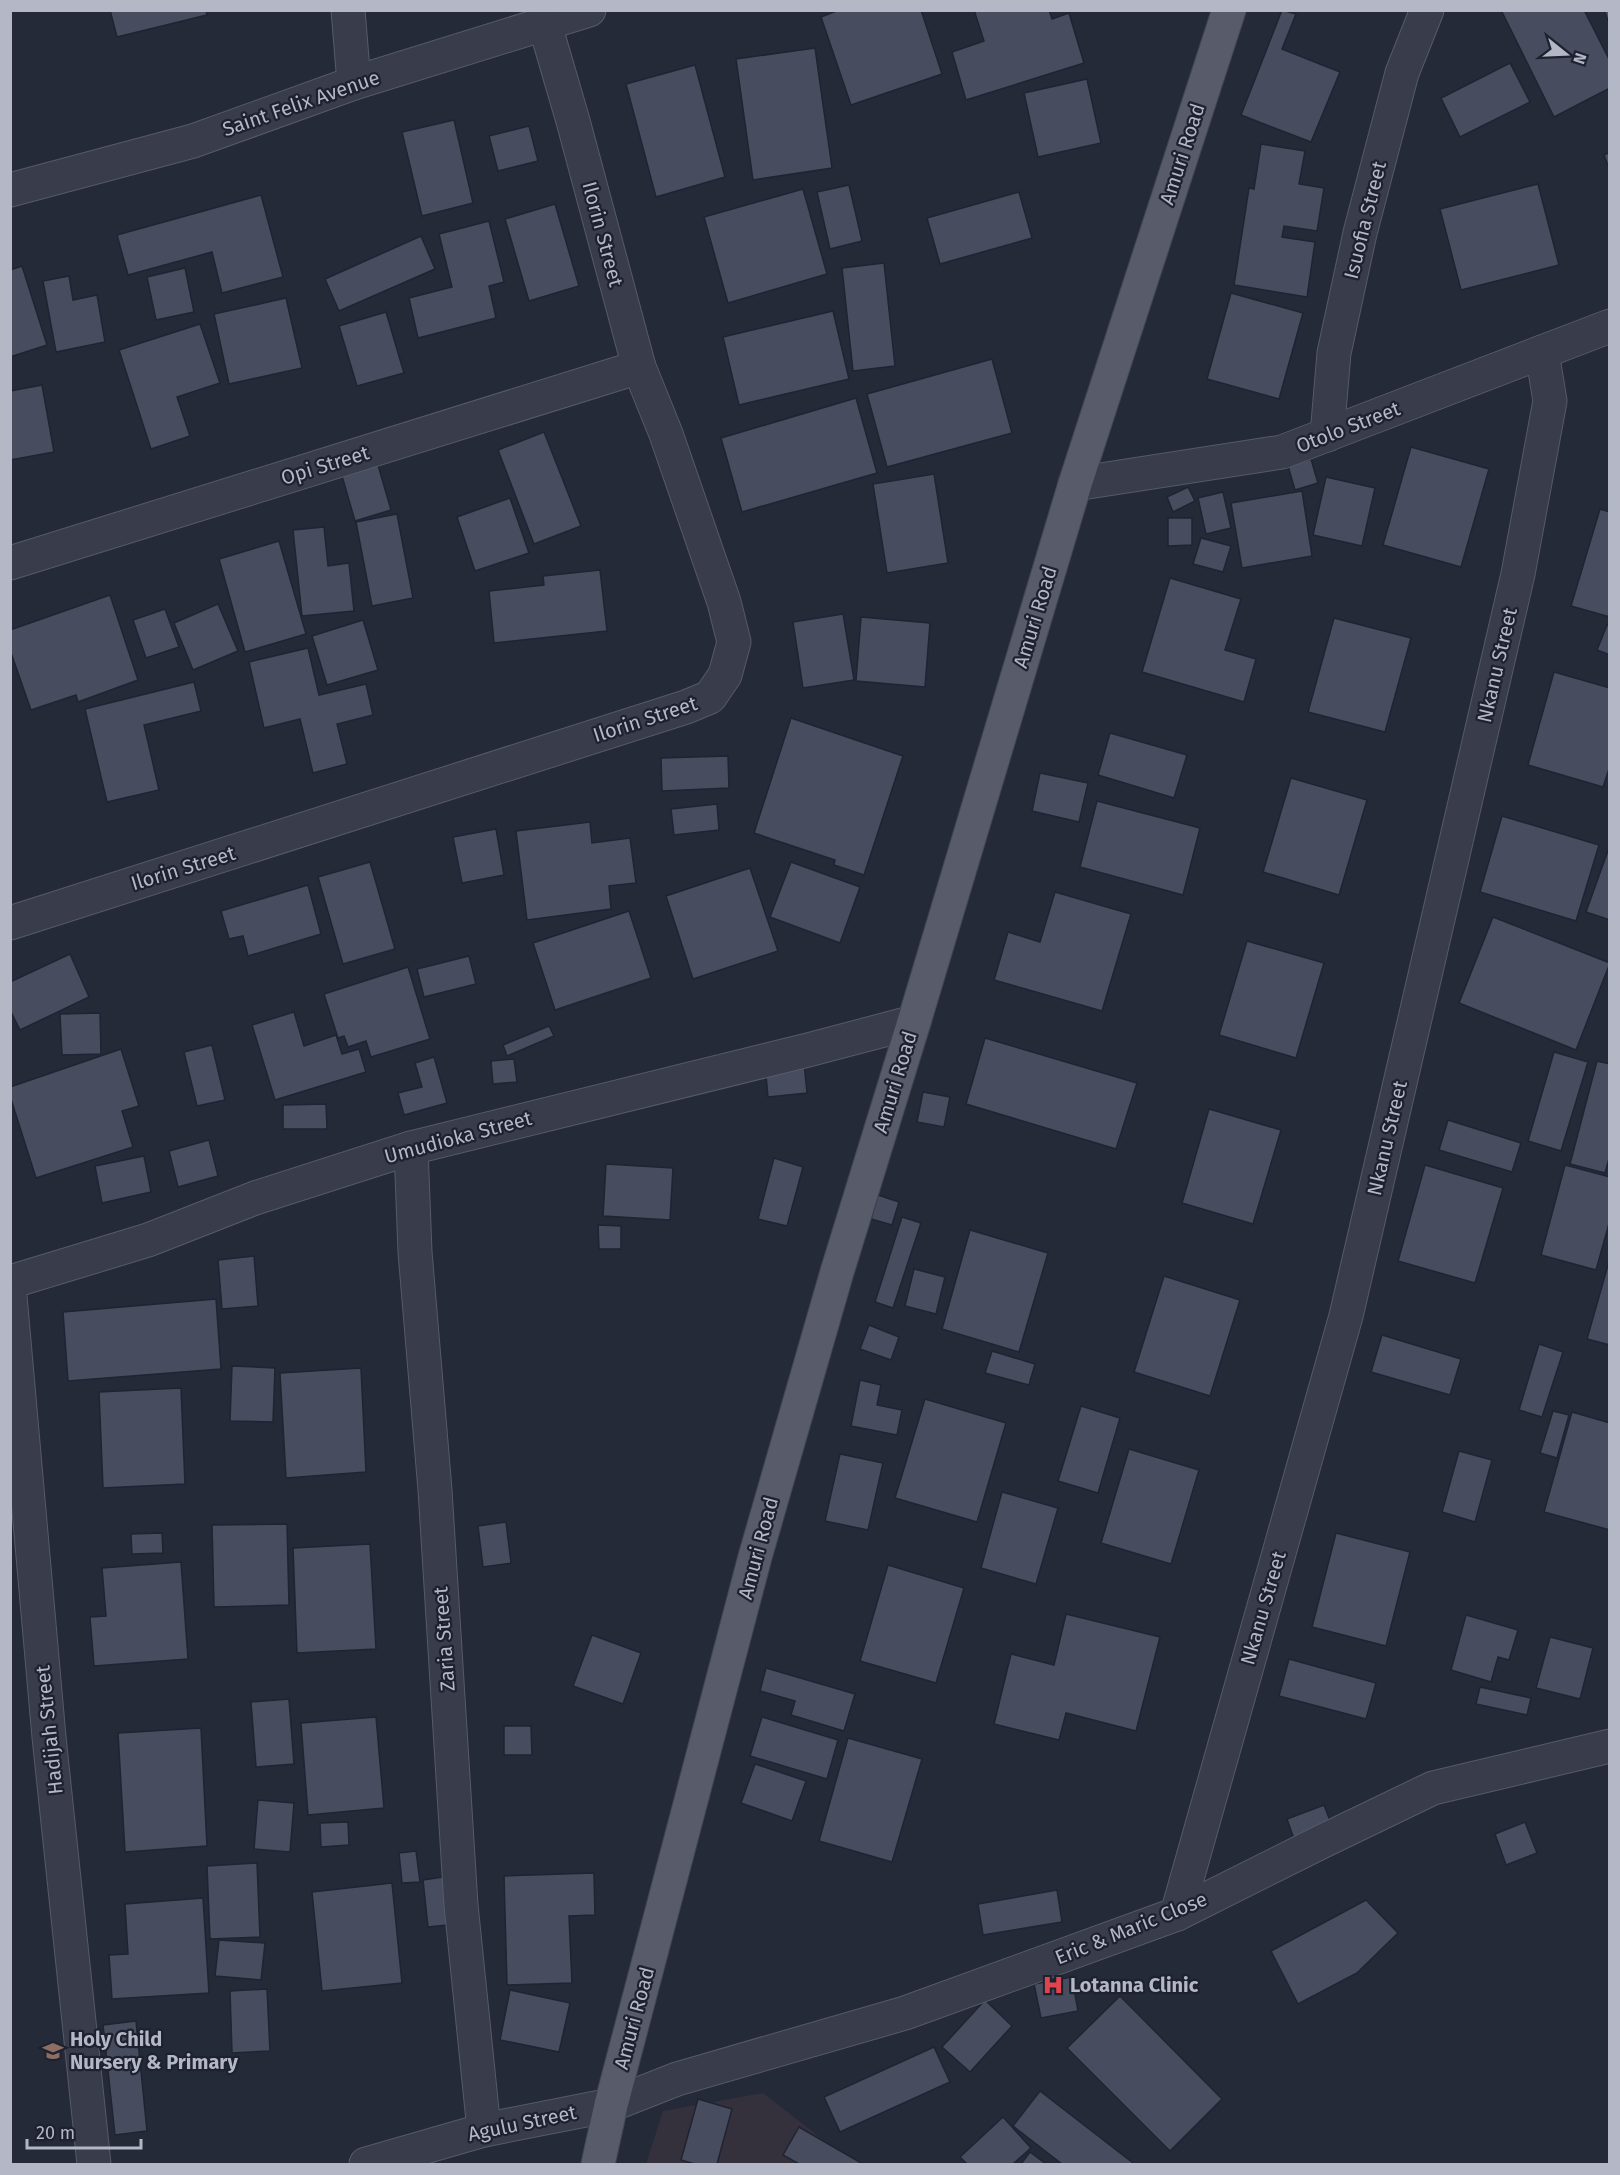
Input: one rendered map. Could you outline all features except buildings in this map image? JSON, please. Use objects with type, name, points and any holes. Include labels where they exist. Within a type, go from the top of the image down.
[{"type":"main road","name":"Amuri Road","points":[[598,2164],[611,2105],[755,1557],[837,1272],[1075,484],[1229,10]]},
{"type":"street","points":[[348,10],[354,83]]},
{"type":"street","name":"Saint Felix Avenue","points":[[10,190],[193,141],[354,83],[589,10]]},
{"type":"street","name":"Isuofia Street","points":[[1327,435],[1334,353],[1359,233],[1402,73],[1427,10]]},
{"type":"street","name":"Ilorin Street","points":[[10,923],[686,707],[710,697],[725,675],[734,642],[724,602],[678,468],[639,367],[545,25]]},
{"type":"street","name":"Otolo Street","points":[[1075,484],[1282,452],[1610,326]]},
{"type":"street","name":"Nkanu Street","points":[[1177,1914],[1346,1316],[1518,574],[1550,401],[1542,352]]},
{"type":"street","name":"Opi Street","points":[[10,563],[639,367]]},
{"type":"street","name":"Umudioka Street","points":[[10,1282],[148,1240],[255,1198],[411,1148],[914,1022]]},
{"type":"street","name":"Zaria Street","points":[[411,1148],[415,1252],[435,1490],[460,1893],[484,2130]]},
{"type":"street","name":"Hadijah Street","points":[[10,1296],[49,1737],[94,2164]]},
{"type":"street","name":"Eric & Maric Close","points":[[677,2079],[905,2013],[1177,1914],[1433,1788],[1610,1746]]},
{"type":"street","name":"Agulu Street","points":[[366,2164],[484,2130],[611,2105],[677,2079]]},
{"type":"shaded area","points":[[763,2093],[854,2164],[646,2164],[663,2111]]},
{"type":"place","name":"Lotanna Clinic","points":[[1053,1985]]},
{"type":"place","name":"Holy Child Nursery & Primary","points":[[53,2051]]}]
